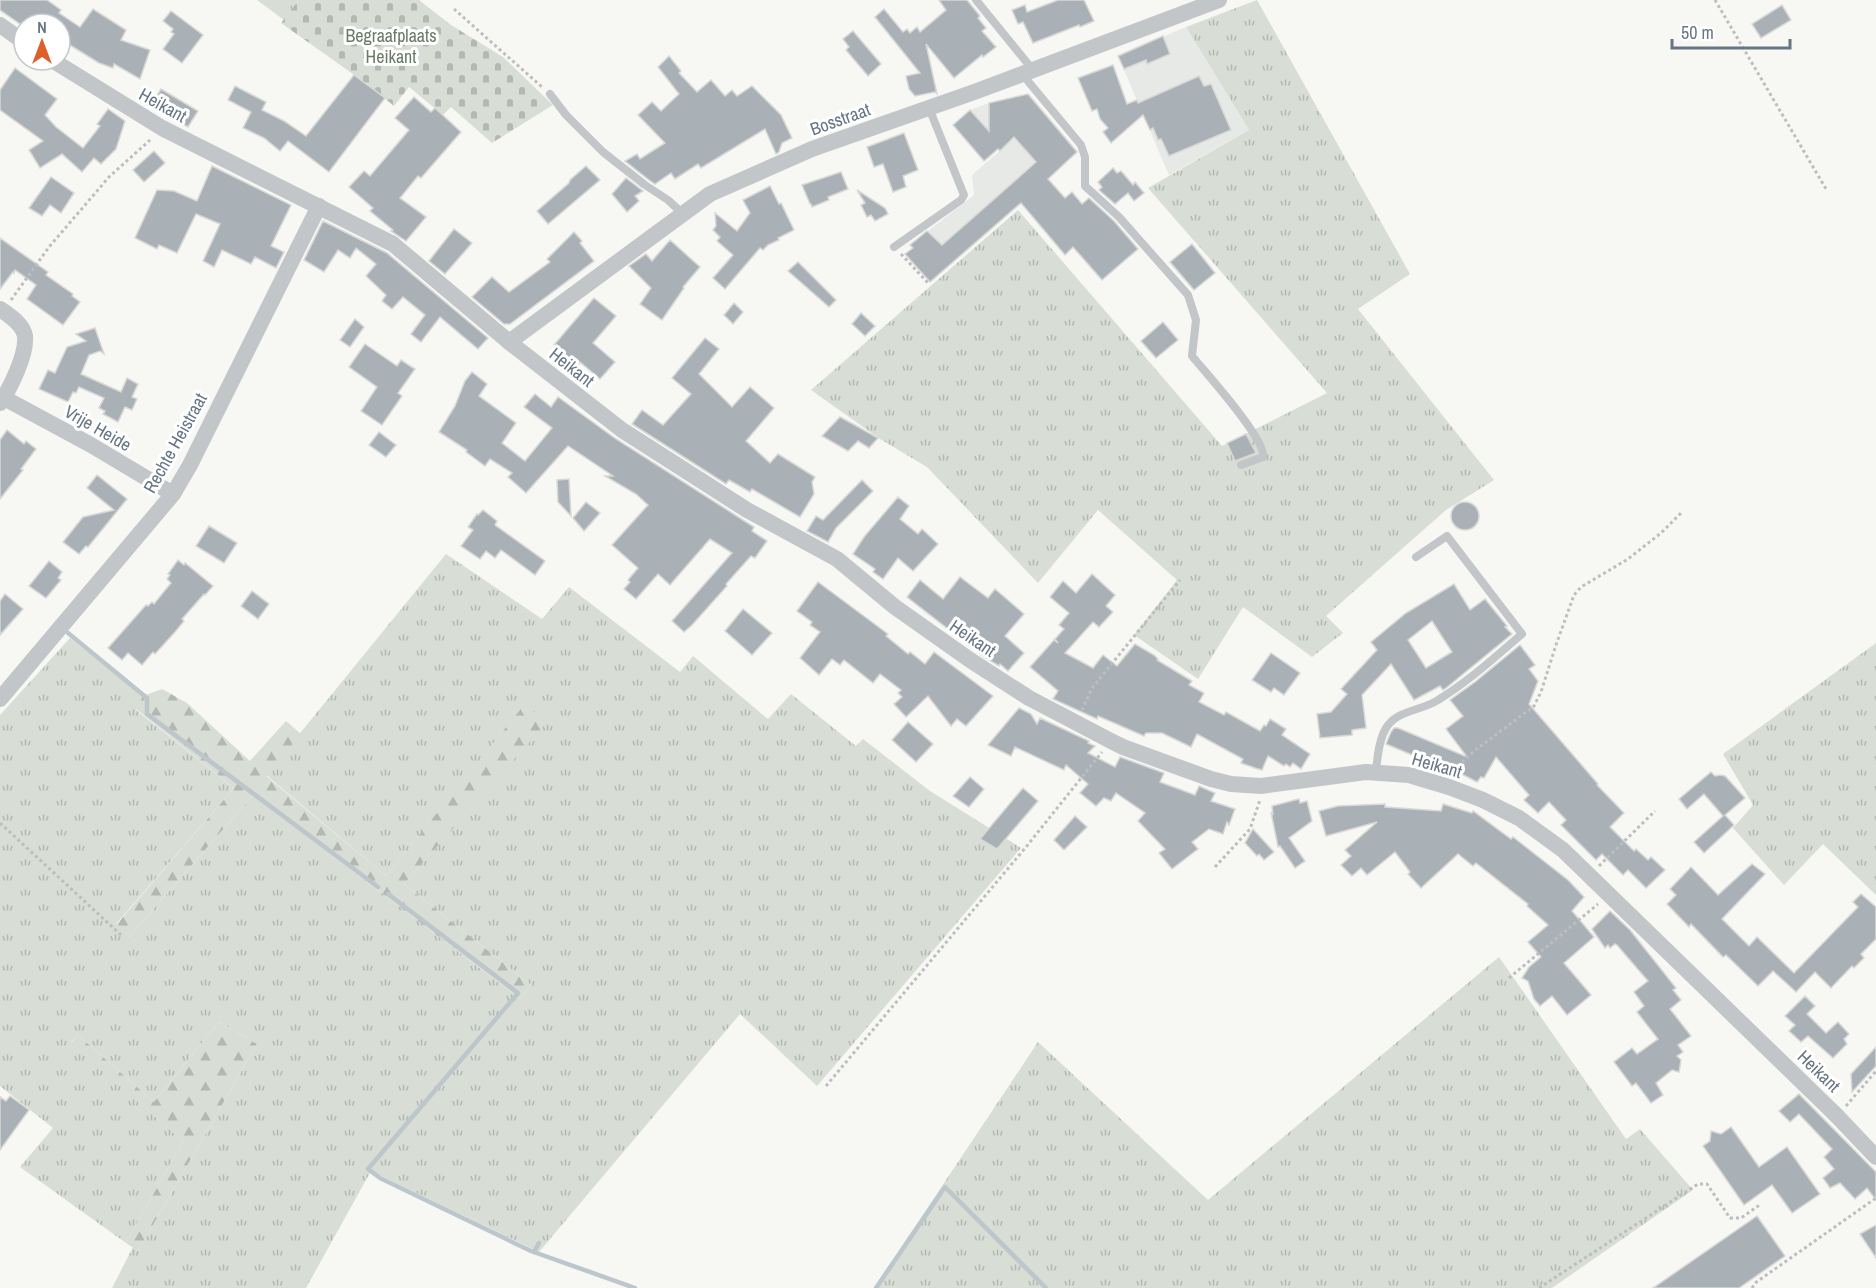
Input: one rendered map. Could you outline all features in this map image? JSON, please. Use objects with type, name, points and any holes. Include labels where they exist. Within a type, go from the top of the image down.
[{"type":"street","name":"Bosstraat","points":[[508,342],[710,194],[812,149],[1028,72],[1219,0]]},
{"type":"street","name":"Heikant","points":[[71,72],[162,128],[393,244],[508,342],[622,430],[747,510],[837,559],[895,607],[970,660],[1029,698],[1076,723],[1123,747],[1231,784],[1261,786],[1366,772],[1408,776],[1449,787],[1483,800],[1519,818],[1563,850],[1837,1116],[1876,1157]]},
{"type":"street","name":"Rechte Heistraat","points":[[0,699],[173,494],[190,465],[319,206]]},
{"type":"street","name":"Vrije Heide","points":[[2,310],[16,320],[25,335],[23,357],[2,400],[91,445],[173,494]]},
{"type":"lane","points":[[976,0],[1081,146],[1085,157],[1085,186],[1119,217],[1188,295],[1196,320],[1192,356],[1252,430],[1263,452],[1263,457],[1241,465]]},
{"type":"lane","points":[[550,94],[566,115],[603,152],[668,200],[683,214]]},
{"type":"lane","points":[[894,247],[964,195],[929,108]]},
{"type":"lane","points":[[1376,773],[1378,750],[1388,725],[1400,715],[1437,701],[1476,674],[1522,634],[1447,536],[1416,557]]},
{"type":"path","points":[[1715,0],[1826,189]]},
{"type":"path","points":[[454,9],[550,94]]},
{"type":"path","points":[[2,310],[49,247],[109,177],[162,128]]},
{"type":"path","points":[[894,247],[929,284]]},
{"type":"path","points":[[1449,787],[1465,758],[1534,706],[1541,692],[1574,595],[1581,587],[1628,559],[1661,533],[1681,513]]},
{"type":"path","points":[[1076,723],[1092,688],[1180,580]]},
{"type":"path","points":[[826,1086],[1026,847],[1111,741]]},
{"type":"path","points":[[1215,867],[1250,829],[1259,806]]},
{"type":"path","points":[[1590,877],[1655,811]]},
{"type":"path","points":[[0,823],[121,935]]},
{"type":"path","points":[[1509,978],[1609,895]]},
{"type":"path","points":[[1837,1116],[1876,1071]]},
{"type":"path","points":[[1539,1288],[1698,1184],[1707,1184],[1730,1218],[1741,1218],[1761,1204]]},
{"type":"path","points":[[1752,1288],[1755,1282],[1876,1198]]},
{"type":"shaded area","points":[[1186,27],[1249,130],[1169,175],[1118,56]]},
{"type":"shaded area","points":[[1028,94],[1078,152],[930,282],[905,254],[913,248],[910,245],[974,195],[972,175],[1003,146],[970,110]]},
{"type":"green space","points":[[257,0],[299,0],[284,20]]},
{"type":"green space","name":"Begraafplaats Heikant","points":[[299,0],[419,0],[451,25],[503,57],[553,105],[492,143],[451,107],[443,115],[409,87],[394,106],[281,23]]},
{"type":"green space","points":[[1257,0],[1410,274],[1358,309],[1494,480],[1446,510],[1326,616],[1343,633],[1312,657],[1243,607],[1198,679],[1134,635],[1177,580],[1098,510],[1038,583],[927,467],[880,439],[811,390],[1018,210],[1222,446],[1327,393],[1148,188],[1249,130],[1186,27]]},
{"type":"green space","points":[[446,554],[542,619],[569,587],[680,672],[693,656],[768,719],[791,694],[856,746],[863,739],[930,791],[1021,848],[817,1086],[740,1014],[539,1252],[371,1171],[306,1288],[112,1288],[133,1247],[138,1251],[257,1044],[219,1022],[154,1102],[78,1035],[71,1042],[183,1141],[126,1243],[20,1167],[53,1128],[0,1086],[0,715],[70,638],[143,696],[136,710],[234,788],[116,924],[129,937],[253,795],[520,999],[531,985],[404,884],[547,721],[524,706],[386,876],[266,775]]},
{"type":"green space","points":[[1876,643],[1876,895],[1823,844],[1784,885],[1733,828],[1753,805],[1723,754]]},
{"type":"green space","points":[[162,689],[187,703],[250,761],[286,721],[301,734],[266,776],[386,876],[524,705],[548,721],[404,884],[531,985],[520,999],[253,795],[129,937],[116,925],[234,788],[136,709],[143,696]]},
{"type":"green space","points":[[1499,957],[1626,1139],[1640,1129],[1693,1190],[1552,1288],[874,1288],[1038,1042],[1208,1200]]},
{"type":"green space","points":[[219,1022],[257,1044],[138,1251],[126,1243],[183,1141],[71,1043],[78,1035],[154,1102]]},
{"type":"building","points":[[0,0],[47,0],[61,10],[60,12],[12,12],[12,18],[0,10]]},
{"type":"building","points":[[939,0],[967,0],[986,28],[982,31],[996,47],[983,57],[982,55],[954,78],[926,44],[937,94],[935,92],[915,96],[909,89],[906,76],[920,73],[875,17],[884,9],[903,32],[907,29],[910,33],[917,27],[920,32],[946,10]]},
{"type":"building","points":[[1058,0],[1084,0],[1094,21],[1033,43],[1023,22],[1018,24],[1012,10],[1025,5],[1027,12]]},
{"type":"building","points":[[1782,5],[1791,20],[1761,38],[1752,24]]},
{"type":"building","points":[[93,9],[126,30],[121,40],[150,50],[140,79],[114,64],[113,68],[99,63],[72,46],[72,22],[80,27]]},
{"type":"building","points":[[171,11],[203,35],[182,63],[163,49],[174,34],[171,32],[173,29],[163,21]]},
{"type":"building","points":[[853,31],[881,64],[868,76],[846,50],[849,47],[843,39]]},
{"type":"building","points":[[1163,36],[1170,54],[1147,64],[1146,60],[1124,69],[1118,56]]},
{"type":"building","points":[[669,56],[681,71],[679,73],[697,92],[711,80],[725,96],[732,90],[737,96],[752,86],[781,115],[792,138],[782,143],[776,154],[765,129],[701,168],[698,164],[675,179],[671,173],[655,184],[649,180],[625,161],[637,154],[640,159],[665,143],[638,115],[652,102],[661,111],[679,94],[658,67]]},
{"type":"building","points":[[1113,65],[1127,104],[1137,100],[1138,103],[1199,76],[1204,86],[1211,84],[1231,130],[1169,156],[1161,139],[1158,140],[1153,128],[1150,130],[1143,115],[1111,143],[1103,132],[1108,128],[1100,119],[1097,109],[1092,111],[1078,78]]},
{"type":"building","points":[[12,72],[20,72],[57,99],[45,115],[56,127],[83,148],[100,126],[97,124],[108,109],[125,121],[116,149],[101,164],[94,158],[82,172],[62,154],[40,168],[29,150],[43,141],[0,110],[0,90]]},
{"type":"building","points":[[354,75],[385,98],[329,172],[288,141],[280,151],[264,138],[243,128],[251,112],[228,100],[235,86],[266,102],[262,110],[306,136]]},
{"type":"building","points":[[161,89],[198,111],[188,127],[151,105]]},
{"type":"building","points":[[1028,94],[1077,152],[1048,179],[1065,198],[1072,192],[1082,204],[1089,198],[1114,221],[1138,249],[1102,280],[1073,247],[1065,255],[1021,203],[930,282],[905,254],[913,248],[910,245],[927,231],[942,245],[1036,162],[1014,137],[1000,151],[998,149],[984,161],[953,125],[970,110],[989,131],[989,103]]},
{"type":"building","points":[[414,97],[431,112],[435,108],[461,132],[421,178],[418,176],[400,198],[426,217],[406,241],[391,231],[393,230],[370,211],[373,208],[349,187],[364,171],[370,176],[409,130],[395,118]]},
{"type":"building","points":[[904,133],[918,170],[903,176],[906,187],[893,192],[883,164],[874,167],[867,147]]},
{"type":"building","points":[[154,151],[165,163],[144,182],[133,170]]},
{"type":"building","points":[[212,166],[291,205],[271,246],[284,252],[276,268],[255,257],[251,264],[222,250],[214,267],[203,261],[220,224],[196,214],[177,253],[159,245],[157,249],[135,238],[157,190],[174,191],[197,201]]},
{"type":"building","points":[[586,166],[600,180],[548,224],[537,211]]},
{"type":"building","points":[[1113,168],[1117,173],[1121,171],[1133,185],[1135,182],[1144,193],[1134,201],[1128,193],[1115,204],[1099,190],[1102,187],[1098,182]]},
{"type":"building","points":[[841,172],[848,189],[812,207],[802,185]]},
{"type":"building","points":[[51,177],[74,193],[61,213],[50,205],[42,216],[29,208]]},
{"type":"building","points":[[626,178],[643,191],[635,196],[639,201],[627,212],[612,194]]},
{"type":"building","points":[[770,186],[794,230],[778,238],[779,240],[763,250],[760,248],[725,289],[713,278],[733,255],[717,241],[720,237],[713,230],[716,226],[715,213],[737,231],[750,213],[743,200]]},
{"type":"building","points":[[857,190],[885,208],[888,214],[875,221],[871,215],[867,217],[861,205],[865,203]]},
{"type":"building","points":[[323,221],[387,253],[488,338],[478,349],[440,317],[421,342],[411,334],[425,315],[403,297],[392,309],[382,301],[386,295],[366,276],[376,264],[356,248],[350,258],[338,250],[324,272],[304,260]]},
{"type":"building","points":[[454,229],[472,243],[445,274],[429,261]]},
{"type":"building","points":[[574,232],[594,261],[510,324],[504,324],[472,297],[492,277],[509,292],[550,262],[547,259]]},
{"type":"building","points":[[0,238],[48,272],[46,275],[73,294],[72,296],[80,302],[63,325],[27,299],[36,285],[15,270],[0,289]]},
{"type":"building","points":[[670,240],[700,267],[683,287],[662,320],[640,304],[651,288],[629,266],[646,254],[652,261]]},
{"type":"building","points":[[1192,244],[1215,273],[1194,290],[1170,262]]},
{"type":"building","points":[[798,262],[836,300],[829,307],[788,271]]},
{"type":"building","points":[[594,298],[616,316],[593,343],[615,362],[600,379],[580,362],[578,365],[554,345]]},
{"type":"building","points":[[734,303],[743,312],[733,324],[724,315]]},
{"type":"building","points":[[861,313],[875,326],[865,336],[852,324]]},
{"type":"building","points":[[355,319],[364,327],[350,347],[340,340]]},
{"type":"building","points":[[1163,322],[1178,340],[1156,358],[1141,341]]},
{"type":"building","points":[[95,328],[104,354],[100,351],[89,355],[81,374],[121,392],[127,378],[138,384],[132,397],[137,399],[132,410],[125,407],[118,422],[103,414],[105,411],[99,408],[104,398],[79,387],[76,393],[73,392],[68,402],[39,389],[48,370],[55,373],[67,347],[86,341],[76,334]]},
{"type":"building","points":[[705,338],[719,349],[699,374],[732,407],[750,387],[774,408],[746,441],[770,463],[778,454],[815,477],[812,482],[814,494],[800,517],[752,489],[750,492],[729,480],[726,484],[632,424],[642,410],[663,425],[691,394],[672,378]]},
{"type":"building","points":[[365,344],[397,366],[401,360],[415,369],[398,393],[402,396],[382,425],[361,411],[377,387],[349,367]]},
{"type":"building","points":[[472,372],[487,384],[479,396],[516,423],[502,443],[525,461],[552,428],[524,407],[535,394],[551,407],[558,397],[616,439],[754,527],[752,531],[767,541],[755,558],[751,556],[726,584],[727,586],[684,632],[672,621],[732,553],[710,539],[670,585],[658,574],[636,599],[624,589],[638,568],[612,545],[648,505],[636,494],[605,476],[613,476],[568,446],[526,493],[508,477],[512,473],[490,459],[485,466],[466,452],[467,450],[439,432]]},
{"type":"building","points":[[840,417],[878,438],[869,448],[858,441],[848,451],[822,436]]},
{"type":"building","points":[[7,430],[24,444],[26,441],[36,449],[0,499],[0,440]]},
{"type":"building","points":[[379,432],[396,445],[386,457],[369,445]]},
{"type":"building","points":[[1246,434],[1256,453],[1235,461],[1227,443]]},
{"type":"building","points":[[97,475],[127,499],[88,547],[86,546],[79,554],[63,542],[83,517],[114,510],[87,488]]},
{"type":"building","points":[[569,479],[571,516],[558,502],[557,480]]},
{"type":"building","points":[[862,480],[873,491],[836,528],[828,542],[807,531],[816,516],[823,520]]},
{"type":"building","points":[[898,497],[909,506],[900,519],[918,534],[922,529],[938,544],[913,571],[898,558],[883,579],[873,572],[875,569],[853,554],[864,537]]},
{"type":"building","points":[[586,502],[600,513],[584,531],[573,518]]},
{"type":"building","points":[[1465,502],[1475,506],[1479,516],[1475,526],[1465,530],[1455,526],[1451,516],[1455,506]]},
{"type":"building","points":[[483,510],[497,521],[495,525],[545,561],[535,575],[501,550],[495,558],[486,551],[480,559],[461,546],[473,530],[468,527],[477,514]]},
{"type":"building","points":[[209,526],[237,543],[224,563],[196,546]]},
{"type":"building","points":[[178,560],[213,586],[182,619],[184,621],[175,632],[142,665],[128,653],[122,660],[108,648],[146,605],[152,602],[154,604],[171,583],[167,579],[170,575],[168,574]]},
{"type":"building","points":[[49,561],[62,572],[58,578],[61,580],[46,598],[29,586]]},
{"type":"building","points":[[1092,574],[1115,595],[1106,606],[1113,612],[1099,627],[1093,622],[1065,653],[1093,668],[1103,655],[1117,666],[1135,644],[1192,681],[1189,685],[1204,693],[1199,702],[1224,715],[1226,712],[1260,731],[1270,719],[1286,729],[1282,735],[1310,754],[1301,769],[1293,763],[1290,767],[1286,764],[1284,766],[1268,756],[1262,770],[1241,763],[1243,759],[1197,734],[1191,747],[1162,733],[1146,733],[1144,736],[1098,716],[1097,719],[1053,699],[1058,691],[1030,667],[1054,640],[1058,643],[1055,639],[1064,629],[1059,625],[1069,613],[1050,597],[1063,581],[1076,593]]},
{"type":"building","points":[[960,577],[988,598],[995,589],[1024,614],[1005,636],[1024,653],[1008,671],[1000,664],[999,666],[984,657],[907,597],[920,580],[943,599]]},
{"type":"building","points":[[818,582],[888,634],[886,636],[908,654],[910,652],[925,664],[934,652],[993,696],[966,726],[957,719],[951,726],[928,696],[906,717],[894,704],[902,697],[898,693],[901,690],[880,674],[873,683],[844,660],[840,665],[832,659],[819,675],[800,658],[820,632],[810,625],[812,622],[797,611]]},
{"type":"building","points":[[1454,584],[1470,610],[1485,599],[1512,634],[1446,688],[1443,690],[1440,686],[1414,700],[1391,664],[1362,695],[1366,728],[1352,730],[1352,735],[1320,738],[1317,714],[1331,712],[1347,694],[1341,689],[1377,650],[1371,642],[1406,613]],"holes":[[[1432,621],[1452,652],[1426,668],[1408,640]]]},
{"type":"building","points":[[252,591],[269,604],[258,619],[241,606]]},
{"type":"building","points":[[5,594],[23,609],[0,635],[0,601]]},
{"type":"building","points":[[743,609],[772,633],[752,655],[725,631]]},
{"type":"building","points":[[1520,645],[1535,665],[1529,669],[1538,681],[1529,704],[1597,785],[1624,813],[1610,827],[1634,851],[1636,849],[1648,860],[1651,857],[1665,870],[1646,888],[1628,870],[1623,875],[1602,854],[1596,860],[1561,825],[1566,820],[1549,802],[1538,813],[1524,800],[1529,795],[1496,757],[1484,778],[1481,777],[1477,782],[1454,770],[1453,772],[1386,744],[1394,728],[1398,728],[1467,757],[1446,729],[1463,716],[1450,700]]},
{"type":"building","points":[[1271,653],[1300,673],[1284,695],[1274,688],[1271,692],[1252,680]]},
{"type":"building","points":[[1019,708],[1031,714],[1037,724],[1040,718],[1089,741],[1088,743],[1095,746],[1088,753],[1115,767],[1120,757],[1164,773],[1160,782],[1195,795],[1199,786],[1215,793],[1211,801],[1235,809],[1229,825],[1227,822],[1223,834],[1209,829],[1192,842],[1198,849],[1172,869],[1159,853],[1165,849],[1138,821],[1145,813],[1116,793],[1111,801],[1104,798],[1096,806],[1080,793],[1088,784],[1066,765],[1064,770],[1015,747],[1011,756],[988,745]]},
{"type":"building","points":[[908,722],[933,744],[916,762],[892,740]]},
{"type":"building","points":[[1711,772],[1715,776],[1725,776],[1745,798],[1725,815],[1734,825],[1704,853],[1694,842],[1723,816],[1704,794],[1687,809],[1679,799]]},
{"type":"building","points":[[970,777],[984,789],[969,807],[953,796]]},
{"type":"building","points":[[1023,788],[1038,801],[997,849],[980,839]]},
{"type":"building","points":[[1299,799],[1300,803],[1307,801],[1312,821],[1289,838],[1305,861],[1295,868],[1280,846],[1278,847],[1271,812],[1273,815],[1272,806]]},
{"type":"building","points":[[1385,804],[1385,807],[1441,811],[1443,804],[1472,813],[1473,811],[1511,839],[1513,837],[1568,880],[1584,897],[1572,911],[1594,937],[1564,963],[1591,995],[1567,1015],[1552,996],[1540,1006],[1534,999],[1528,981],[1522,978],[1529,967],[1541,957],[1528,942],[1548,925],[1527,906],[1528,904],[1476,863],[1473,866],[1458,854],[1421,888],[1408,874],[1410,872],[1395,852],[1367,875],[1361,868],[1352,876],[1341,865],[1351,856],[1345,850],[1377,822],[1326,836],[1319,811],[1338,806]]},
{"type":"building","points":[[1075,816],[1087,827],[1064,850],[1054,840]]},
{"type":"building","points":[[1253,829],[1274,852],[1264,860],[1245,843]]},
{"type":"building","points":[[1752,864],[1765,874],[1722,919],[1749,946],[1757,937],[1794,973],[1858,907],[1853,902],[1861,894],[1876,907],[1876,939],[1861,954],[1864,958],[1854,968],[1852,966],[1831,988],[1815,972],[1796,992],[1773,971],[1758,986],[1726,955],[1723,957],[1691,924],[1689,927],[1667,904],[1676,895],[1670,889],[1691,867],[1718,895]]},
{"type":"building","points":[[1610,911],[1630,930],[1676,988],[1673,990],[1681,1000],[1670,1009],[1691,1036],[1678,1045],[1683,1052],[1677,1056],[1681,1060],[1679,1072],[1672,1070],[1656,1083],[1663,1095],[1651,1103],[1636,1083],[1632,1086],[1614,1062],[1632,1048],[1637,1054],[1658,1039],[1637,1012],[1644,1006],[1634,992],[1648,981],[1617,945],[1610,948],[1608,945],[1605,948],[1592,929]]},
{"type":"building","points":[[1805,996],[1815,1006],[1807,1014],[1826,1033],[1838,1022],[1849,1034],[1844,1039],[1847,1044],[1833,1058],[1808,1036],[1801,1042],[1789,1031],[1795,1025],[1785,1016]]},
{"type":"building","points":[[1876,1047],[1876,1066],[1852,1092],[1851,1074]]},
{"type":"building","points":[[1799,1094],[1876,1172],[1876,1200],[1867,1188],[1855,1199],[1840,1183],[1830,1188],[1823,1178],[1834,1169],[1824,1157],[1832,1149],[1799,1114],[1790,1122],[1779,1111]]},
{"type":"building","points":[[10,1096],[29,1110],[0,1150],[0,1097],[6,1101]]},
{"type":"building","points":[[1731,1127],[1759,1167],[1787,1147],[1820,1194],[1792,1213],[1772,1185],[1744,1205],[1703,1146],[1710,1141],[1711,1131],[1721,1134]]},
{"type":"building","points":[[1757,1216],[1785,1256],[1739,1288],[1653,1288]]},
{"type":"building","points":[[1876,1225],[1876,1258],[1860,1234]]},
{"type":"waterway","points":[[68,633],[147,698],[147,714],[378,887]]},
{"type":"waterway","points":[[388,894],[518,993],[368,1169],[380,1178],[531,1251],[635,1288]]},
{"type":"waterway","points":[[876,1288],[945,1187],[1046,1288]]},
{"type":"waterway","points":[[534,1252],[539,1243]]}]
